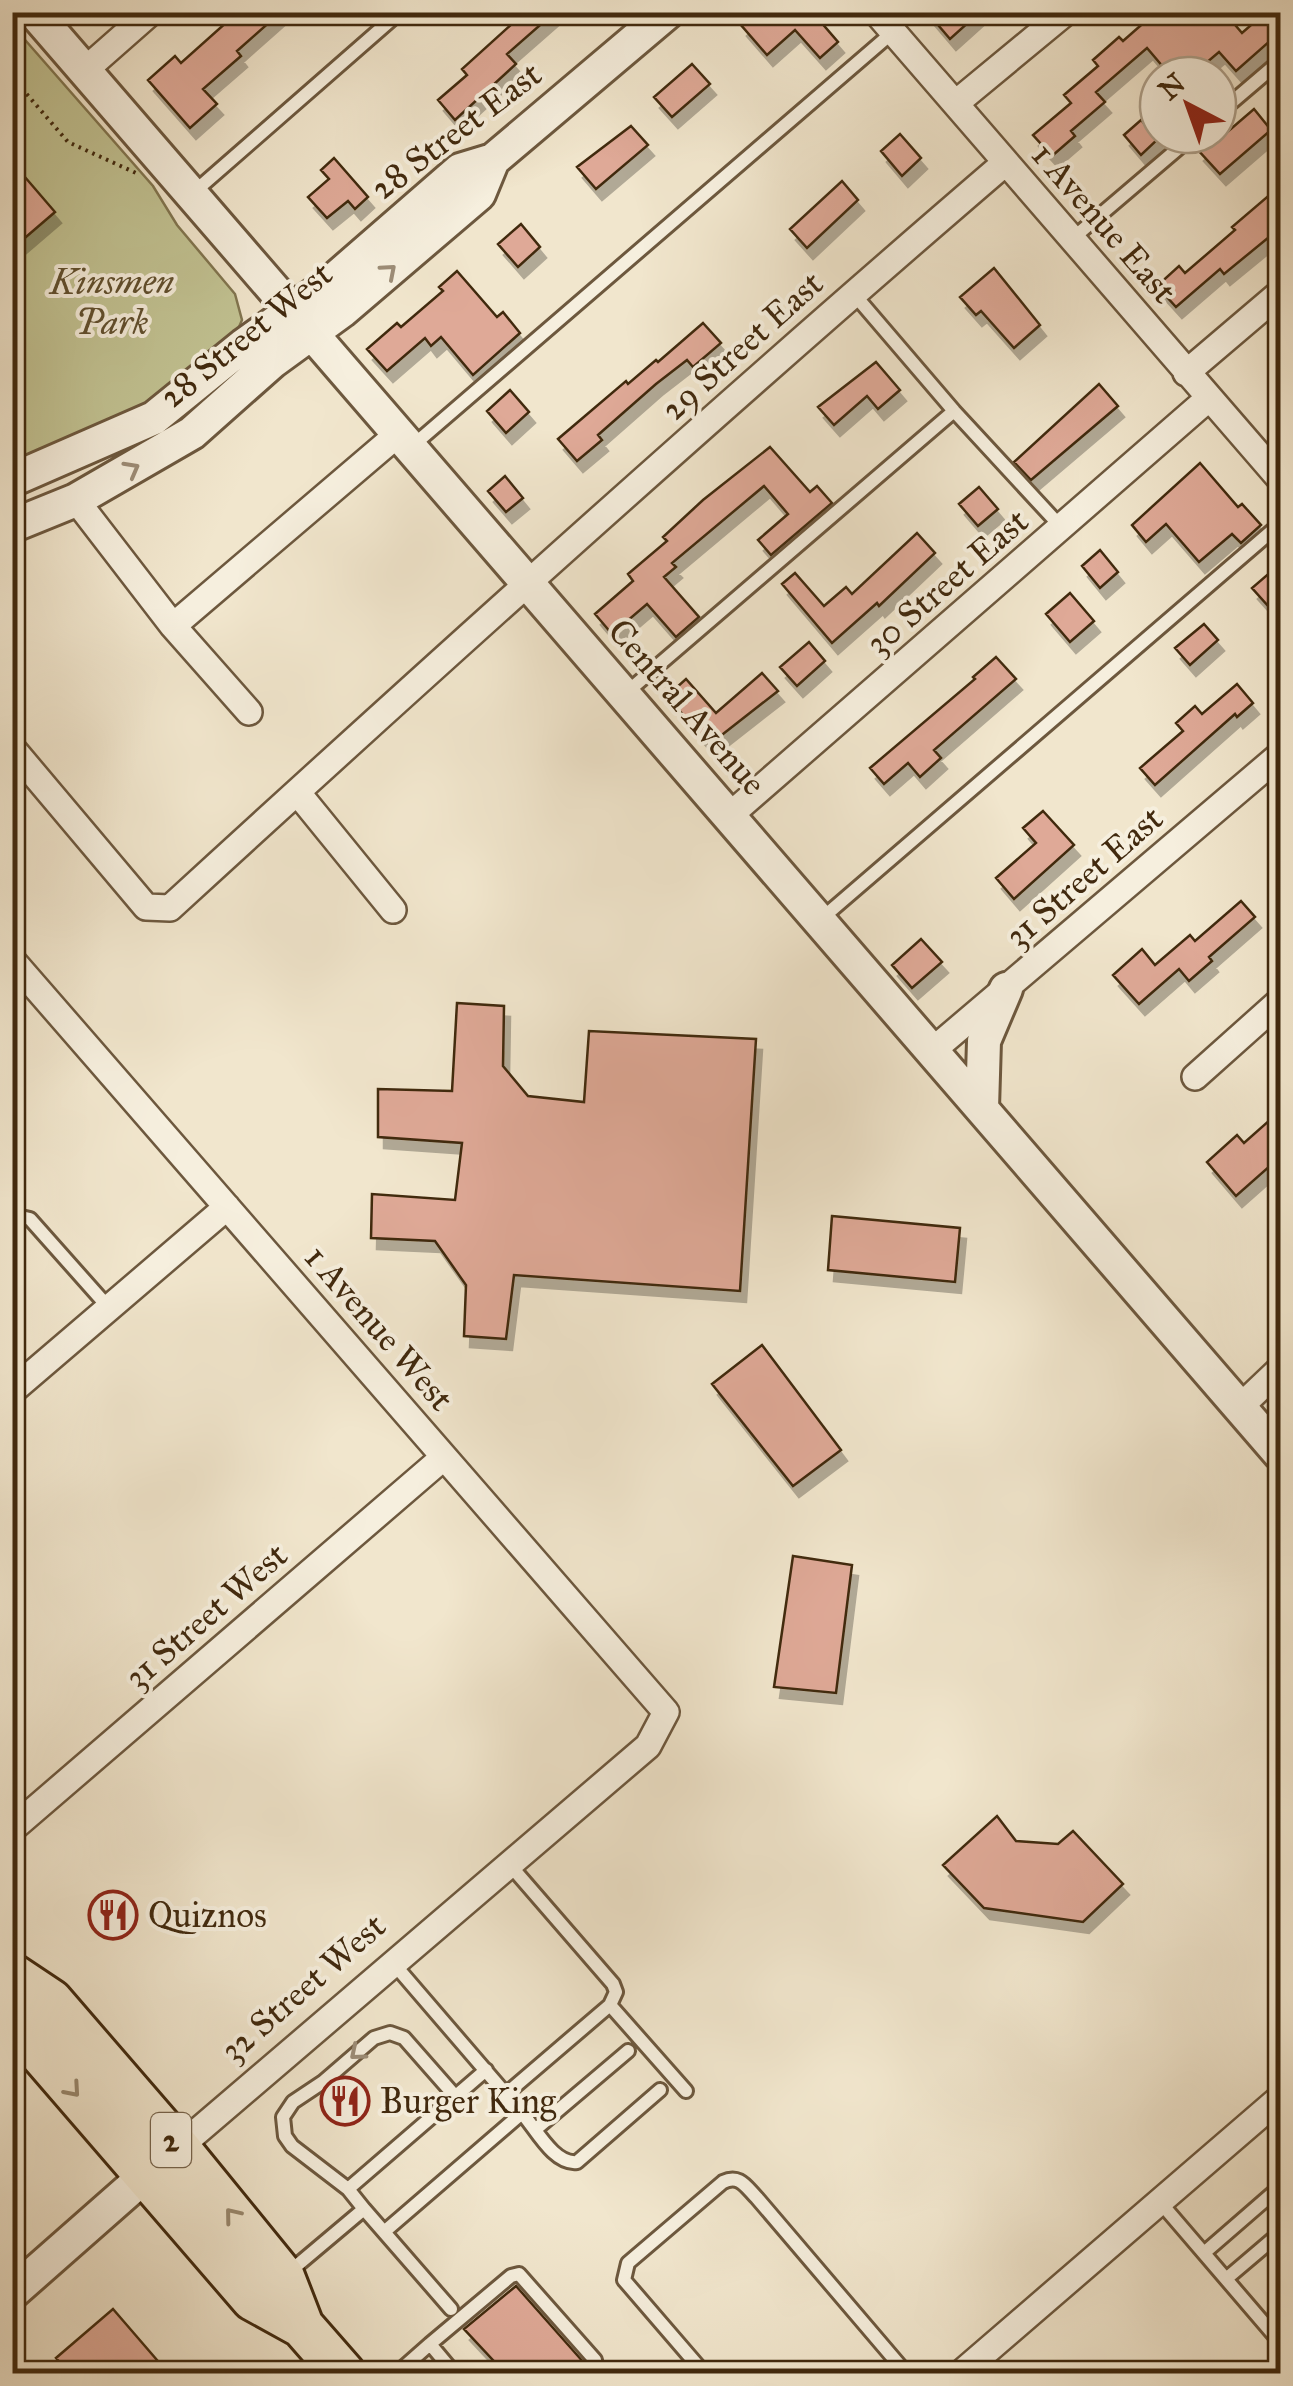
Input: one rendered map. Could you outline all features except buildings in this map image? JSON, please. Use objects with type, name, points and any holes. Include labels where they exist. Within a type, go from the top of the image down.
[{"type":"highway","name":"2","points":[[12,1975],[51,2001],[252,2298],[302,2326]]},
{"type":"highway","name":"2","points":[[12,2014],[25,2060],[162,2162],[282,2278],[302,2326],[344,2374]]},
{"type":"street","name":"Central Avenue","points":[[34,12],[1280,1454]]},
{"type":"street","points":[[84,71],[151,12]]},
{"type":"street","name":"28 Street East","points":[[302,323],[330,284],[460,170],[493,160],[668,12]]},
{"type":"street","points":[[956,102],[1066,12]]},
{"type":"street","name":"1 Avenue East","points":[[884,22],[1280,479]]},
{"type":"street","name":"29 Street East","points":[[12,748],[146,907],[170,908],[854,293],[1005,163]]},
{"type":"street","points":[[1186,372],[1280,293]]},
{"type":"street","name":"28 Street West","points":[[12,480],[154,418],[302,323]]},
{"type":"street","name":"28 Street West","points":[[12,526],[76,500],[192,433],[272,362],[302,323]]},
{"type":"street","name":"30 Street East","points":[[729,816],[1209,398]]},
{"type":"street","points":[[173,626],[404,441]]},
{"type":"street","points":[[76,500],[173,626],[249,712]]},
{"type":"street","name":"31 Street East","points":[[932,1051],[1280,754]]},
{"type":"street","points":[[297,792],[393,910]]},
{"type":"street","name":"1 Avenue West","points":[[12,960],[666,1712],[648,1746]]},
{"type":"street","points":[[982,1108],[984,1041],[1006,989]]},
{"type":"street","points":[[1195,1077],[1280,1001]]},
{"type":"street","points":[[12,1392],[227,1206]]},
{"type":"street","points":[[1240,1406],[1280,1369]]},
{"type":"street","name":"31 Street West","points":[[12,1829],[444,1456]]},
{"type":"street","name":"32 Street West","points":[[12,2292],[648,1746]]},
{"type":"street","points":[[960,2374],[1280,2098]]},
{"type":"lane","points":[[191,195],[400,12]]},
{"type":"lane","points":[[404,441],[884,22]]},
{"type":"lane","points":[[1238,97],[1280,61]]},
{"type":"lane","points":[[1072,239],[1171,155]]},
{"type":"lane","points":[[854,293],[954,411],[1062,528]]},
{"type":"lane","points":[[623,694],[954,411]]},
{"type":"lane","points":[[820,921],[1280,524]]},
{"type":"lane","points":[[12,1215],[30,1219],[109,1308]]},
{"type":"lane","points":[[506,2094],[615,2000],[613,1984],[510,1864]]},
{"type":"lane","points":[[394,1964],[566,2163],[577,2162],[660,2090]]},
{"type":"lane","points":[[610,2004],[686,2092]]},
{"type":"lane","points":[[451,2308],[348,2188],[292,2146],[285,2136],[284,2117],[292,2102],[323,2082],[374,2038],[390,2033],[404,2038],[456,2096]]},
{"type":"lane","points":[[536,2130],[628,2051]]},
{"type":"lane","points":[[348,2188],[486,2070]]},
{"type":"lane","points":[[384,2232],[522,2112]]},
{"type":"lane","points":[[705,2374],[624,2280],[624,2272],[628,2263],[731,2178],[740,2180],[757,2198],[902,2368],[884,2374]]},
{"type":"lane","points":[[1204,2253],[1280,2187]]},
{"type":"lane","points":[[1160,2202],[1280,2342]]},
{"type":"lane","points":[[282,2278],[364,2210]]},
{"type":"lane","points":[[1226,2279],[1280,2233]]},
{"type":"lane","points":[[396,2374],[511,2276],[520,2274],[595,2360],[593,2374]]},
{"type":"lane","points":[[430,2344],[456,2374]]},
{"type":"path","points":[[12,77],[68,142],[139,174]]},
{"type":"green space","name":"Kinsmen Park","points":[[12,25],[153,186],[177,225],[235,294],[242,320],[236,334],[148,407],[12,465]]},
{"type":"place","name":"Quiznos","points":[[113,1915]]},
{"type":"place","name":"Burger King","points":[[345,2101]]}]
